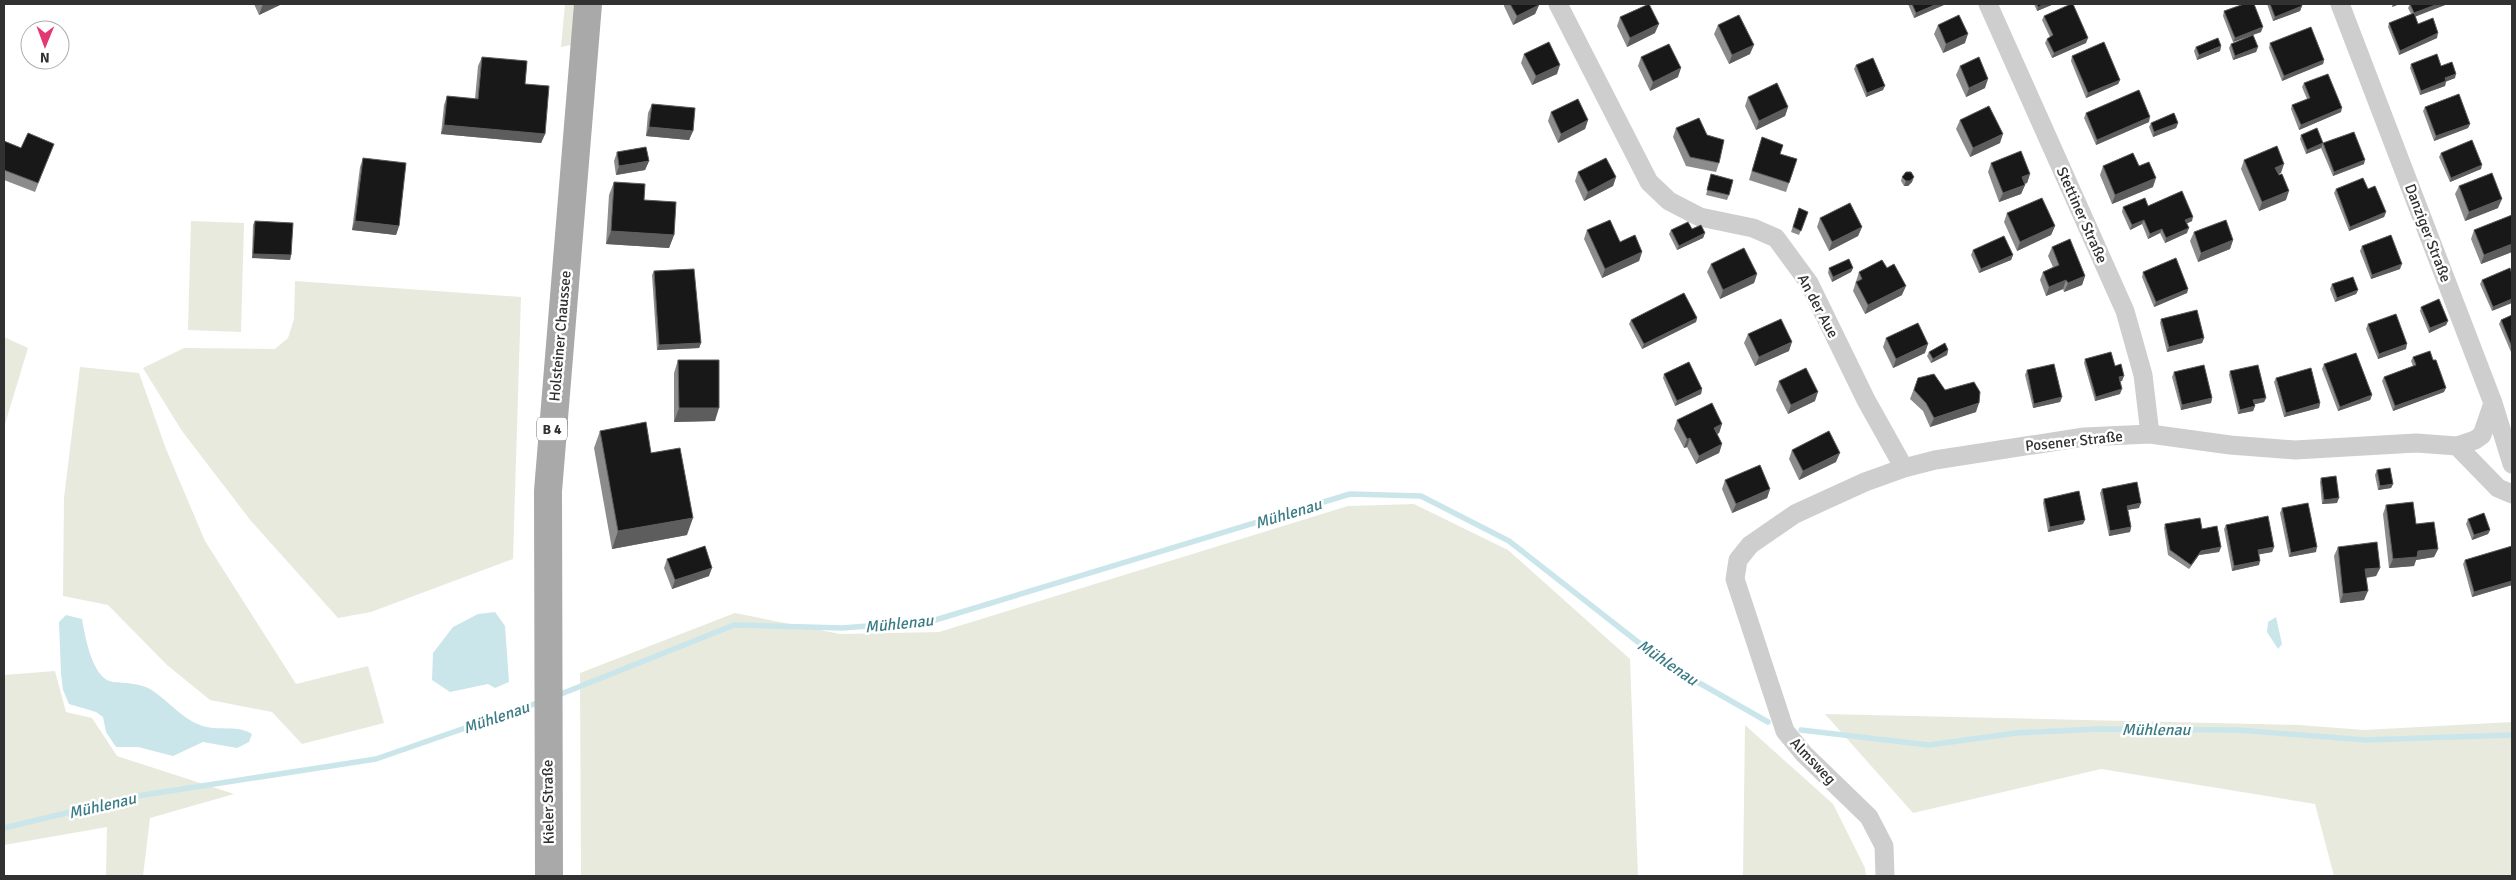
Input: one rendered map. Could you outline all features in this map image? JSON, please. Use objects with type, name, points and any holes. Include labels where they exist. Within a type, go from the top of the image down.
[{"type":"main road","name":"Holsteiner Chaussee","points":[[547,728],[548,491],[588,4]]},
{"type":"main road","name":"Kieler Straße","points":[[547,728],[549,876]]},
{"type":"street","name":"An der Aue","points":[[1558,4],[1649,182],[1669,201],[1700,217],[1753,228],[1776,238],[1808,283],[1866,400],[1904,468]]},
{"type":"street","name":"Stettiner Straße","points":[[1988,4],[2125,311],[2143,375],[2150,434]]},
{"type":"street","name":"Danziger Straße","points":[[2340,4],[2493,403],[2512,464]]},
{"type":"street","name":"Posener Straße","points":[[1735,579],[1738,560],[1750,545],[1775,527],[1820,502],[1904,468],[1935,460],[2084,437],[2150,434],[2230,445],[2295,450],[2416,443],[2457,446],[2475,440],[2482,435],[2493,403]]},
{"type":"street","points":[[2457,446],[2498,488],[2512,494]]},
{"type":"street","name":"Almsweg","points":[[1735,579],[1785,731],[1804,754],[1869,817],[1884,846],[1886,876]]},
{"type":"shaded area","points":[[565,4],[574,4],[571,45],[561,47]]},
{"type":"shaded area","points":[[191,221],[244,223],[241,332],[188,330]]},
{"type":"shaded area","points":[[295,281],[521,297],[513,559],[371,612],[338,618],[251,521],[182,431],[143,368],[184,348],[275,349],[288,338],[294,319]]},
{"type":"shaded area","points":[[4,337],[28,348],[5,424],[4,440]]},
{"type":"shaded area","points":[[80,367],[139,373],[166,449],[205,541],[296,684],[368,666],[384,723],[302,744],[272,712],[210,700],[167,665],[108,605],[63,596],[64,498]]},
{"type":"shaded area","points":[[1414,504],[1508,550],[1630,659],[1638,876],[581,876],[580,673],[735,613],[840,634],[939,632],[1348,506]]},
{"type":"shaded area","points":[[55,671],[66,712],[92,718],[117,756],[234,794],[150,818],[143,876],[106,876],[107,827],[4,845],[4,675]]},
{"type":"shaded area","points":[[1825,714],[2299,725],[2364,730],[2512,722],[2512,876],[2334,876],[2315,804],[2101,769],[1913,813]]},
{"type":"shaded area","points":[[1745,725],[1833,804],[1865,868],[1866,876],[1743,876]]},
{"type":"water","points":[[495,612],[505,626],[509,682],[495,688],[488,684],[450,692],[432,680],[433,653],[453,627],[478,614]]},
{"type":"water","points":[[66,615],[82,619],[91,656],[100,673],[106,679],[113,682],[146,687],[157,693],[193,722],[200,725],[246,731],[252,734],[249,742],[237,748],[203,742],[173,756],[138,747],[116,747],[106,732],[103,717],[96,712],[69,704],[63,690],[59,622]]},
{"type":"water","points":[[2276,617],[2282,644],[2278,649],[2267,632],[2268,622]]},
{"type":"building","points":[[1510,4],[1538,4],[1539,5],[1517,16]]},
{"type":"building","points":[[1649,4],[1659,24],[1630,38],[1620,17]]},
{"type":"building","points":[[1912,4],[1937,4],[1916,13]]},
{"type":"building","points":[[2073,4],[2088,38],[2054,53],[2047,39],[2053,35],[2044,16]]},
{"type":"building","points":[[2244,4],[2254,4],[2263,27],[2235,38],[2224,11]]},
{"type":"building","points":[[2270,4],[2301,4],[2302,6],[2275,17]]},
{"type":"building","points":[[2410,4],[2438,4],[2414,13]]},
{"type":"building","points":[[2414,13],[2418,24],[2433,18],[2438,33],[2400,51],[2389,23]]},
{"type":"building","points":[[1739,15],[1754,45],[1732,55],[1718,25]]},
{"type":"building","points":[[1959,15],[1968,34],[1946,44],[1938,25]]},
{"type":"building","points":[[2311,27],[2324,60],[2284,76],[2270,43]]},
{"type":"building","points":[[2253,35],[2258,47],[2235,56],[2231,44]]},
{"type":"building","points":[[2218,38],[2221,46],[2199,55],[2196,47]]},
{"type":"building","points":[[1549,42],[1560,65],[1536,76],[1524,54]]},
{"type":"building","points":[[2104,42],[2120,80],[2088,93],[2072,56]]},
{"type":"building","points":[[1669,44],[1681,68],[1653,82],[1641,57]]},
{"type":"building","points":[[2437,54],[2441,66],[2452,62],[2456,74],[2445,78],[2446,81],[2421,91],[2411,64]]},
{"type":"building","points":[[482,57],[527,61],[525,84],[549,86],[545,134],[444,125],[447,96],[478,99]]},
{"type":"building","points":[[1979,57],[1988,79],[1969,88],[1960,66]]},
{"type":"building","points":[[1873,58],[1885,86],[1867,93],[1856,65]]},
{"type":"building","points":[[2328,74],[2342,108],[2301,125],[2292,105],[2310,98],[2304,83]]},
{"type":"building","points":[[1777,83],[1788,107],[1759,121],[1748,97]]},
{"type":"building","points":[[2139,90],[2150,117],[2097,140],[2086,113]]},
{"type":"building","points":[[2459,94],[2470,124],[2436,136],[2425,107]]},
{"type":"building","points":[[1578,99],[1588,120],[1561,134],[1551,112]]},
{"type":"building","points":[[652,104],[695,108],[693,131],[649,127]]},
{"type":"building","points":[[1989,106],[2003,134],[1973,148],[1960,120]]},
{"type":"building","points":[[2174,113],[2178,123],[2154,132],[2151,123]]},
{"type":"building","points":[[1699,118],[1707,135],[1724,140],[1719,163],[1690,157],[1676,128]]},
{"type":"building","points":[[2317,128],[2323,143],[2307,150],[2301,135]]},
{"type":"building","points":[[2354,132],[2365,160],[2334,172],[2323,143]]},
{"type":"building","points":[[28,133],[54,144],[38,183],[4,170],[4,141],[21,148]]},
{"type":"building","points":[[1762,137],[1783,145],[1780,154],[1797,159],[1789,183],[1752,171]]},
{"type":"building","points":[[2472,140],[2482,165],[2451,178],[2441,153]]},
{"type":"building","points":[[2277,146],[2284,164],[2275,168],[2279,175],[2282,174],[2289,191],[2262,202],[2244,160]]},
{"type":"building","points":[[646,147],[649,161],[619,166],[617,152]]},
{"type":"building","points":[[2021,151],[2030,174],[2022,177],[2025,185],[2003,193],[1991,163]]},
{"type":"building","points":[[2133,153],[2139,166],[2149,162],[2156,178],[2115,195],[2103,166]]},
{"type":"building","points":[[363,158],[406,163],[399,226],[355,221]]},
{"type":"building","points":[[1606,158],[1616,177],[1588,192],[1578,172]]},
{"type":"building","points":[[1906,172],[1911,172],[1914,177],[1910,181],[1906,181],[1902,177]]},
{"type":"building","points":[[2492,173],[2502,199],[2469,212],[2459,186]]},
{"type":"building","points":[[1711,174],[1733,180],[1729,195],[1707,190]]},
{"type":"building","points":[[2363,178],[2368,189],[2375,186],[2386,212],[2350,227],[2336,189]]},
{"type":"building","points":[[614,182],[645,184],[644,200],[676,202],[674,235],[611,231]]},
{"type":"building","points":[[2182,191],[2193,217],[2185,220],[2189,228],[2166,238],[2162,229],[2150,234],[2144,220],[2132,225],[2123,207],[2145,198],[2148,206]]},
{"type":"building","points":[[2042,198],[2055,226],[2020,242],[2007,213]]},
{"type":"building","points":[[1850,203],[1862,227],[1832,242],[1820,218]]},
{"type":"building","points":[[1799,208],[1808,212],[1801,231],[1793,227]]},
{"type":"building","points":[[2512,215],[2512,244],[2484,255],[2474,230]]},
{"type":"building","points":[[1610,220],[1620,242],[1635,235],[1642,252],[1605,269],[1587,230]]},
{"type":"building","points":[[2226,220],[2233,240],[2201,253],[2194,232]]},
{"type":"building","points":[[255,221],[293,223],[291,255],[253,254]]},
{"type":"building","points":[[1688,222],[1692,229],[1701,225],[1705,233],[1679,246],[1671,230]]},
{"type":"building","points":[[2391,235],[2402,264],[2372,275],[2362,246]]},
{"type":"building","points":[[2004,236],[2013,255],[1981,269],[1973,250]]},
{"type":"building","points":[[2070,239],[2085,276],[2068,283],[2066,280],[2049,287],[2043,272],[2059,265],[2052,247]]},
{"type":"building","points":[[1744,248],[1757,274],[1723,290],[1711,264]]},
{"type":"building","points":[[2176,258],[2188,289],[2156,302],[2143,272]]},
{"type":"building","points":[[1849,259],[1853,268],[1833,277],[1829,268]]},
{"type":"building","points":[[1882,260],[1887,268],[1894,264],[1906,286],[1868,305],[1856,282],[1862,279],[1859,272]]},
{"type":"building","points":[[2510,268],[2512,274],[2512,299],[2493,307],[2482,280]]},
{"type":"building","points":[[694,269],[701,343],[659,345],[654,271]]},
{"type":"building","points":[[2353,277],[2358,290],[2337,298],[2332,284]]},
{"type":"building","points":[[1684,293],[1697,318],[1644,344],[1631,320]]},
{"type":"building","points":[[2439,299],[2448,321],[2430,328],[2421,307]]},
{"type":"building","points":[[2197,310],[2204,338],[2169,347],[2161,319]]},
{"type":"building","points":[[2396,314],[2407,344],[2379,354],[2368,324]]},
{"type":"building","points":[[2512,315],[2512,347],[2501,320]]},
{"type":"building","points":[[1781,319],[1792,342],[1759,357],[1748,334]]},
{"type":"building","points":[[1918,323],[1928,344],[1896,359],[1886,338]]},
{"type":"building","points":[[1945,343],[1948,350],[1933,359],[1929,352]]},
{"type":"building","points":[[2430,351],[2433,360],[2436,360],[2446,388],[2395,406],[2384,377],[2416,365],[2413,357]]},
{"type":"building","points":[[2111,352],[2115,366],[2121,364],[2124,376],[2119,377],[2122,389],[2096,397],[2085,359]]},
{"type":"building","points":[[2356,353],[2372,395],[2340,407],[2324,364]]},
{"type":"building","points":[[678,360],[719,360],[719,408],[679,408]]},
{"type":"building","points":[[1689,362],[1702,389],[1677,401],[1664,374]]},
{"type":"building","points":[[2054,364],[2062,397],[2034,404],[2027,370]]},
{"type":"building","points":[[2204,365],[2212,398],[2182,405],[2174,372]]},
{"type":"building","points":[[2258,365],[2266,398],[2253,400],[2255,406],[2240,410],[2230,371]]},
{"type":"building","points":[[1806,368],[1818,392],[1791,405],[1779,381]]},
{"type":"building","points":[[2311,368],[2320,403],[2286,413],[2276,378]]},
{"type":"building","points":[[1934,374],[1945,390],[1974,382],[1980,392],[1979,403],[1934,418],[1926,403],[1914,390],[1918,378]]},
{"type":"building","points":[[1712,403],[1722,424],[1714,428],[1722,444],[1699,456],[1690,438],[1687,439],[1677,420]]},
{"type":"building","points":[[646,422],[651,453],[680,448],[693,518],[618,531],[600,431]]},
{"type":"building","points":[[1829,431],[1840,453],[1803,471],[1792,450]]},
{"type":"building","points":[[1760,465],[1770,489],[1736,504],[1725,480]]},
{"type":"building","points":[[2390,468],[2393,484],[2380,486],[2377,470]]},
{"type":"building","points":[[2336,476],[2339,498],[2324,500],[2321,478]]},
{"type":"building","points":[[2137,482],[2141,503],[2127,506],[2131,527],[2110,531],[2102,489]]},
{"type":"building","points":[[2079,491],[2085,520],[2050,527],[2044,499]]},
{"type":"building","points":[[2413,502],[2416,524],[2434,522],[2438,549],[2418,551],[2417,557],[2393,559],[2386,505]]},
{"type":"building","points":[[2308,503],[2317,547],[2291,553],[2282,508]]},
{"type":"building","points":[[2484,513],[2490,530],[2474,535],[2468,519]]},
{"type":"building","points":[[2268,516],[2274,547],[2258,550],[2260,561],[2234,566],[2226,525]]},
{"type":"building","points":[[2200,518],[2202,529],[2217,526],[2221,547],[2201,551],[2191,565],[2170,550],[2165,524]]},
{"type":"building","points":[[2377,542],[2380,568],[2365,569],[2368,591],[2343,594],[2338,547]]},
{"type":"building","points":[[705,546],[712,568],[675,580],[667,559]]},
{"type":"building","points":[[2512,546],[2512,581],[2474,592],[2465,560]]},
{"type":"waterway","name":"Mühlenau","points":[[556,696],[734,625],[842,628],[932,621],[1350,494],[1421,496],[1509,541],[1666,664],[1768,722]]},
{"type":"waterway","name":"Mühlenau","points":[[4,828],[137,796],[376,759],[540,702]]},
{"type":"waterway","name":"Mühlenau","points":[[1801,730],[1929,745],[2016,733],[2098,729],[2238,730],[2365,740],[2512,735]]}]
